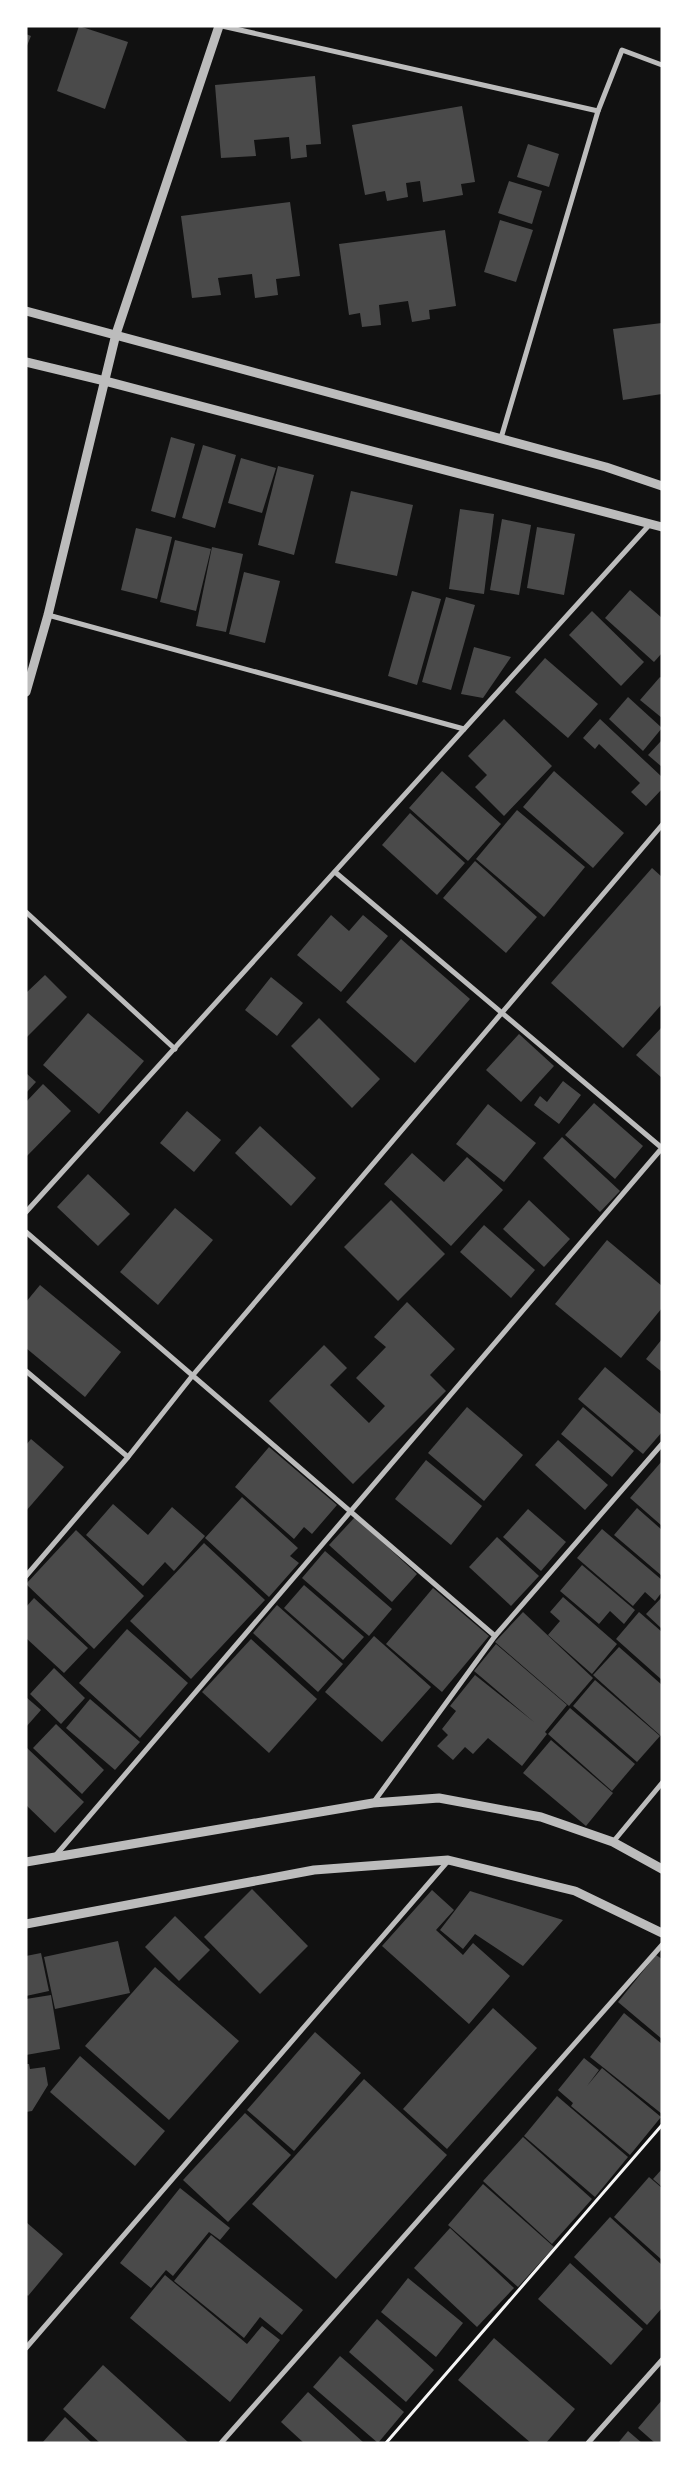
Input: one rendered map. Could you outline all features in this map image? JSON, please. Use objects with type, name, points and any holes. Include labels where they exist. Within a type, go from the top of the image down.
[{"type":"street","points":[[26,692],[48,615],[116,334],[220,26],[598,111]]},
{"type":"street","points":[[501,438],[598,111],[622,50],[662,64]]},
{"type":"street","points":[[26,311],[501,438],[606,467],[662,486]]},
{"type":"street","points":[[26,362],[105,380],[651,522],[662,527]]},
{"type":"street","points":[[26,1212],[651,522]]},
{"type":"street","points":[[48,615],[464,729]]},
{"type":"street","points":[[26,1576],[128,1457],[193,1375],[662,825]]},
{"type":"street","points":[[56,1855],[662,1148],[335,872]]},
{"type":"street","points":[[26,912],[175,1049]]},
{"type":"street","points":[[26,1232],[495,1636]]},
{"type":"street","points":[[26,1371],[128,1457]]},
{"type":"street","points":[[373,1803],[495,1636],[662,1444]]},
{"type":"street","points":[[613,1842],[662,1783]]},
{"type":"street","points":[[26,1862],[56,1855],[373,1803],[439,1798],[541,1817],[613,1842],[662,1869]]},
{"type":"street","points":[[26,1924],[314,1870],[448,1860],[575,1890],[662,1933]]},
{"type":"street","points":[[26,2348],[448,1860]]},
{"type":"street","points":[[221,2443],[662,1945]]},
{"type":"street","points":[[588,2443],[662,2360]]},
{"type":"path","points":[[386,2443],[662,2125]]},
{"type":"building","points":[[79,26],[128,42],[105,109],[57,91]]},
{"type":"building","points":[[26,34],[31,36],[26,48]]},
{"type":"building","points":[[315,76],[321,144],[306,145],[307,157],[291,159],[289,137],[254,140],[256,156],[221,158],[215,85]]},
{"type":"building","points":[[462,106],[475,182],[461,184],[463,195],[423,202],[420,181],[406,183],[408,197],[387,201],[385,191],[365,195],[352,125]]},
{"type":"building","points":[[528,144],[559,154],[549,187],[517,177]]},
{"type":"building","points":[[509,181],[542,191],[532,224],[498,213]]},
{"type":"building","points":[[290,202],[300,276],[276,279],[278,295],[255,298],[252,274],[218,278],[221,295],[192,298],[181,216]]},
{"type":"building","points":[[500,220],[533,230],[516,282],[484,272]]},
{"type":"building","points":[[445,230],[456,306],[429,310],[430,319],[412,322],[408,301],[379,305],[381,325],[362,327],[360,313],[349,315],[339,244]]},
{"type":"building","points":[[662,323],[662,394],[623,400],[613,329]]},
{"type":"building","points":[[171,437],[195,444],[175,518],[151,511]]},
{"type":"building","points":[[203,445],[236,455],[215,528],[182,518]]},
{"type":"building","points":[[241,458],[276,468],[262,513],[228,503]]},
{"type":"building","points":[[278,466],[314,475],[294,555],[258,545]]},
{"type":"building","points":[[351,491],[413,505],[397,576],[335,563]]},
{"type":"building","points":[[460,509],[494,514],[484,594],[449,589]]},
{"type":"building","points":[[502,519],[531,525],[519,595],[490,590]]},
{"type":"building","points":[[537,527],[575,534],[564,595],[527,588]]},
{"type":"building","points":[[136,528],[172,537],[157,599],[121,590]]},
{"type":"building","points":[[175,540],[211,549],[196,611],[160,602]]},
{"type":"building","points":[[212,547],[243,554],[226,632],[196,626]]},
{"type":"building","points":[[244,572],[280,581],[265,643],[229,634]]},
{"type":"building","points":[[630,590],[662,618],[662,653],[654,662],[605,618]]},
{"type":"building","points":[[412,591],[441,599],[417,685],[388,676]]},
{"type":"building","points":[[446,597],[475,605],[451,690],[422,682]]},
{"type":"building","points":[[592,611],[644,662],[621,686],[569,635]]},
{"type":"building","points":[[474,647],[511,657],[483,698],[461,694]]},
{"type":"building","points":[[545,658],[598,704],[568,738],[515,692]]},
{"type":"building","points":[[660,677],[662,678],[662,718],[640,700]]},
{"type":"building","points":[[628,697],[662,728],[643,751],[609,719]]},
{"type":"building","points":[[504,719],[552,766],[504,816],[475,787],[487,775],[468,756]]},
{"type":"building","points":[[600,719],[662,777],[662,789],[646,806],[631,792],[640,783],[599,744],[595,749],[583,738]]},
{"type":"building","points":[[662,740],[662,767],[648,755]]},
{"type":"building","points":[[442,771],[501,824],[468,861],[409,808]]},
{"type":"building","points":[[554,771],[624,833],[593,868],[523,807]]},
{"type":"building","points":[[517,810],[585,867],[544,917],[476,859]]},
{"type":"building","points":[[410,813],[465,863],[437,895],[382,845]]},
{"type":"building","points":[[475,861],[537,917],[506,953],[443,898]]},
{"type":"building","points":[[652,868],[662,877],[662,1004],[623,1048],[551,983]]},
{"type":"building","points":[[331,915],[349,931],[363,915],[388,936],[341,992],[297,955]]},
{"type":"building","points":[[401,939],[470,999],[415,1063],[346,1002]]},
{"type":"building","points":[[45,975],[67,997],[26,1038],[26,993]]},
{"type":"building","points":[[271,977],[303,1003],[277,1036],[245,1010]]},
{"type":"building","points":[[88,1013],[144,1061],[99,1114],[43,1065]]},
{"type":"building","points":[[319,1018],[380,1079],[352,1108],[291,1046]]},
{"type":"building","points":[[662,1027],[662,1078],[636,1055]]},
{"type":"building","points":[[519,1034],[554,1066],[521,1102],[486,1070]]},
{"type":"building","points":[[26,1073],[36,1082],[26,1093]]},
{"type":"building","points":[[563,1081],[581,1095],[559,1124],[534,1105],[540,1096],[547,1102]]},
{"type":"building","points":[[43,1084],[71,1111],[26,1157],[26,1102]]},
{"type":"building","points":[[594,1103],[643,1146],[615,1179],[565,1135]]},
{"type":"building","points":[[488,1104],[536,1143],[504,1182],[456,1144]]},
{"type":"building","points":[[187,1111],[221,1140],[194,1172],[160,1143]]},
{"type":"building","points":[[260,1126],[316,1178],[291,1206],[235,1153]]},
{"type":"building","points":[[562,1137],[620,1191],[600,1212],[543,1158]]},
{"type":"building","points":[[412,1153],[444,1182],[467,1157],[503,1190],[451,1246],[384,1184]]},
{"type":"building","points":[[88,1174],[130,1214],[98,1246],[57,1207]]},
{"type":"building","points":[[391,1200],[445,1254],[398,1301],[344,1247]]},
{"type":"building","points":[[529,1200],[570,1239],[544,1267],[503,1229]]},
{"type":"building","points":[[175,1208],[213,1240],[158,1305],[120,1272]]},
{"type":"building","points":[[484,1225],[535,1270],[511,1298],[460,1252]]},
{"type":"building","points":[[607,1240],[662,1286],[662,1308],[621,1358],[555,1304]]},
{"type":"building","points":[[40,1285],[121,1352],[85,1397],[26,1348],[26,1302]]},
{"type":"building","points":[[407,1302],[455,1349],[430,1375],[446,1391],[353,1484],[269,1401],[324,1345],[347,1368],[330,1385],[369,1423],[385,1406],[356,1378],[386,1347],[374,1337]]},
{"type":"building","points":[[662,1339],[662,1372],[646,1359]]},
{"type":"building","points":[[605,1367],[662,1415],[662,1432],[643,1454],[578,1399]]},
{"type":"building","points":[[467,1407],[523,1455],[484,1501],[428,1453]]},
{"type":"building","points":[[583,1407],[634,1451],[612,1477],[561,1434]]},
{"type":"building","points":[[31,1439],[64,1467],[26,1511],[26,1445]]},
{"type":"building","points":[[558,1440],[608,1485],[585,1510],[535,1465]]},
{"type":"building","points":[[269,1447],[337,1505],[312,1534],[304,1527],[294,1539],[235,1487]]},
{"type":"building","points":[[426,1460],[482,1506],[451,1545],[395,1499]]},
{"type":"building","points":[[662,1461],[662,1526],[630,1498]]},
{"type":"building","points":[[242,1497],[298,1548],[290,1556],[299,1563],[269,1597],[205,1538]]},
{"type":"building","points":[[113,1504],[148,1535],[172,1507],[205,1536],[174,1571],[165,1562],[143,1586],[86,1535]]},
{"type":"building","points":[[637,1508],[662,1530],[662,1576],[614,1535]]},
{"type":"building","points":[[528,1509],[566,1542],[541,1571],[503,1537]]},
{"type":"building","points":[[355,1517],[417,1574],[392,1602],[329,1545]]},
{"type":"building","points":[[602,1529],[662,1580],[662,1592],[655,1601],[645,1592],[633,1606],[577,1558]]},
{"type":"building","points":[[76,1530],[144,1596],[94,1649],[26,1584]]},
{"type":"building","points":[[497,1537],[539,1576],[511,1606],[469,1567]]},
{"type":"building","points":[[204,1543],[265,1600],[191,1679],[130,1621]]},
{"type":"building","points":[[325,1551],[392,1609],[369,1636],[302,1578]]},
{"type":"building","points":[[582,1565],[635,1610],[624,1624],[610,1611],[599,1624],[560,1591]]},
{"type":"building","points":[[304,1585],[364,1637],[343,1660],[284,1608]]},
{"type":"building","points":[[433,1588],[489,1636],[442,1692],[386,1644]]},
{"type":"building","points":[[563,1597],[617,1644],[592,1674],[548,1635],[560,1621],[550,1612]]},
{"type":"building","points":[[662,1597],[662,1629],[646,1614]]},
{"type":"building","points":[[34,1598],[88,1648],[64,1673],[26,1638],[26,1607]]},
{"type":"building","points":[[277,1605],[343,1664],[318,1692],[253,1633]]},
{"type":"building","points":[[523,1612],[593,1678],[569,1706],[495,1642]]},
{"type":"building","points":[[639,1612],[662,1632],[662,1680],[616,1639]]},
{"type":"building","points":[[127,1629],[188,1683],[140,1738],[79,1683]]},
{"type":"building","points":[[374,1636],[431,1687],[382,1742],[325,1692]]},
{"type":"building","points":[[251,1639],[317,1699],[269,1753],[202,1692]]},
{"type":"building","points":[[496,1644],[567,1705],[545,1732],[547,1734],[522,1766],[488,1738],[473,1754],[465,1747],[453,1760],[437,1746],[448,1735],[442,1729],[456,1711],[450,1706],[475,1675],[534,1722],[474,1671]]},
{"type":"building","points":[[619,1647],[662,1685],[662,1737],[593,1675]]},
{"type":"building","points":[[54,1668],[85,1698],[61,1724],[30,1694]]},
{"type":"building","points":[[595,1680],[660,1736],[637,1762],[573,1706]]},
{"type":"building","points":[[26,1697],[41,1710],[26,1727]]},
{"type":"building","points":[[90,1699],[140,1742],[115,1770],[66,1728]]},
{"type":"building","points":[[570,1708],[635,1764],[612,1791],[548,1734]]},
{"type":"building","points":[[56,1724],[104,1770],[82,1794],[33,1748]]},
{"type":"building","points":[[551,1740],[613,1793],[586,1826],[523,1773]]},
{"type":"building","points":[[26,1747],[84,1802],[55,1833],[26,1805]]},
{"type":"building","points":[[252,1889],[308,1946],[260,1994],[204,1937]]},
{"type":"building","points":[[432,1890],[454,1910],[436,1930],[463,1955],[473,1943],[510,1976],[469,2024],[382,1946]]},
{"type":"building","points":[[470,1891],[563,1920],[523,1966],[475,1934],[463,1949],[440,1930]]},
{"type":"building","points":[[175,1916],[210,1950],[179,1981],[145,1947]]},
{"type":"building","points":[[118,1941],[130,1993],[55,2009],[44,1957]]},
{"type":"building","points":[[41,1953],[49,1991],[26,1996],[26,1956]]},
{"type":"building","points":[[656,1955],[662,1959],[662,2039],[618,2002]]},
{"type":"building","points":[[155,1967],[239,2041],[169,2120],[85,2046]]},
{"type":"building","points":[[51,1995],[60,2049],[26,2055],[26,1999]]},
{"type":"building","points":[[493,2008],[537,2048],[447,2149],[403,2109]]},
{"type":"building","points":[[624,2013],[662,2044],[662,2114],[590,2057]]},
{"type":"building","points":[[315,2032],[361,2073],[294,2151],[247,2110]]},
{"type":"building","points":[[80,2056],[165,2131],[135,2166],[50,2092]]},
{"type":"building","points":[[584,2058],[599,2070],[587,2086],[602,2068],[661,2117],[630,2155],[571,2106],[573,2103],[558,2090]]},
{"type":"building","points":[[26,2064],[29,2064],[30,2069],[45,2067],[48,2085],[32,2111],[26,2112]]},
{"type":"building","points":[[364,2079],[447,2155],[336,2279],[252,2204]]},
{"type":"building","points":[[557,2096],[628,2157],[595,2197],[524,2136]]},
{"type":"building","points":[[245,2113],[291,2155],[228,2222],[183,2180]]},
{"type":"building","points":[[523,2137],[592,2199],[552,2244],[483,2181]]},
{"type":"building","points":[[662,2169],[662,2187],[653,2179]]},
{"type":"building","points":[[649,2177],[662,2188],[662,2260],[614,2217]]},
{"type":"building","points":[[483,2184],[554,2247],[518,2287],[448,2225]]},
{"type":"building","points":[[180,2188],[230,2228],[220,2240],[209,2232],[173,2276],[166,2270],[151,2288],[120,2263]]},
{"type":"building","points":[[610,2217],[662,2265],[662,2308],[647,2325],[574,2257]]},
{"type":"building","points":[[26,2222],[63,2254],[28,2296],[26,2294]]},
{"type":"building","points":[[450,2228],[514,2288],[477,2327],[414,2268]]},
{"type":"building","points":[[211,2235],[303,2310],[282,2335],[260,2317],[244,2338],[174,2281]]},
{"type":"building","points":[[570,2263],[643,2329],[611,2365],[538,2299]]},
{"type":"building","points":[[165,2275],[247,2344],[262,2326],[280,2340],[230,2402],[130,2318]]},
{"type":"building","points":[[408,2278],[463,2323],[436,2357],[381,2312]]},
{"type":"building","points":[[377,2319],[434,2370],[406,2402],[349,2352]]},
{"type":"building","points":[[494,2338],[575,2409],[546,2443],[531,2443],[458,2380]]},
{"type":"building","points":[[340,2356],[404,2412],[378,2443],[313,2387]]},
{"type":"building","points":[[103,2365],[189,2443],[100,2443],[63,2409]]},
{"type":"building","points":[[308,2392],[364,2443],[304,2443],[281,2422]]},
{"type":"building","points":[[662,2400],[662,2443],[655,2443],[638,2428]]},
{"type":"building","points":[[65,2417],[92,2443],[42,2443]]},
{"type":"building","points":[[628,2431],[642,2443],[618,2443]]}]
